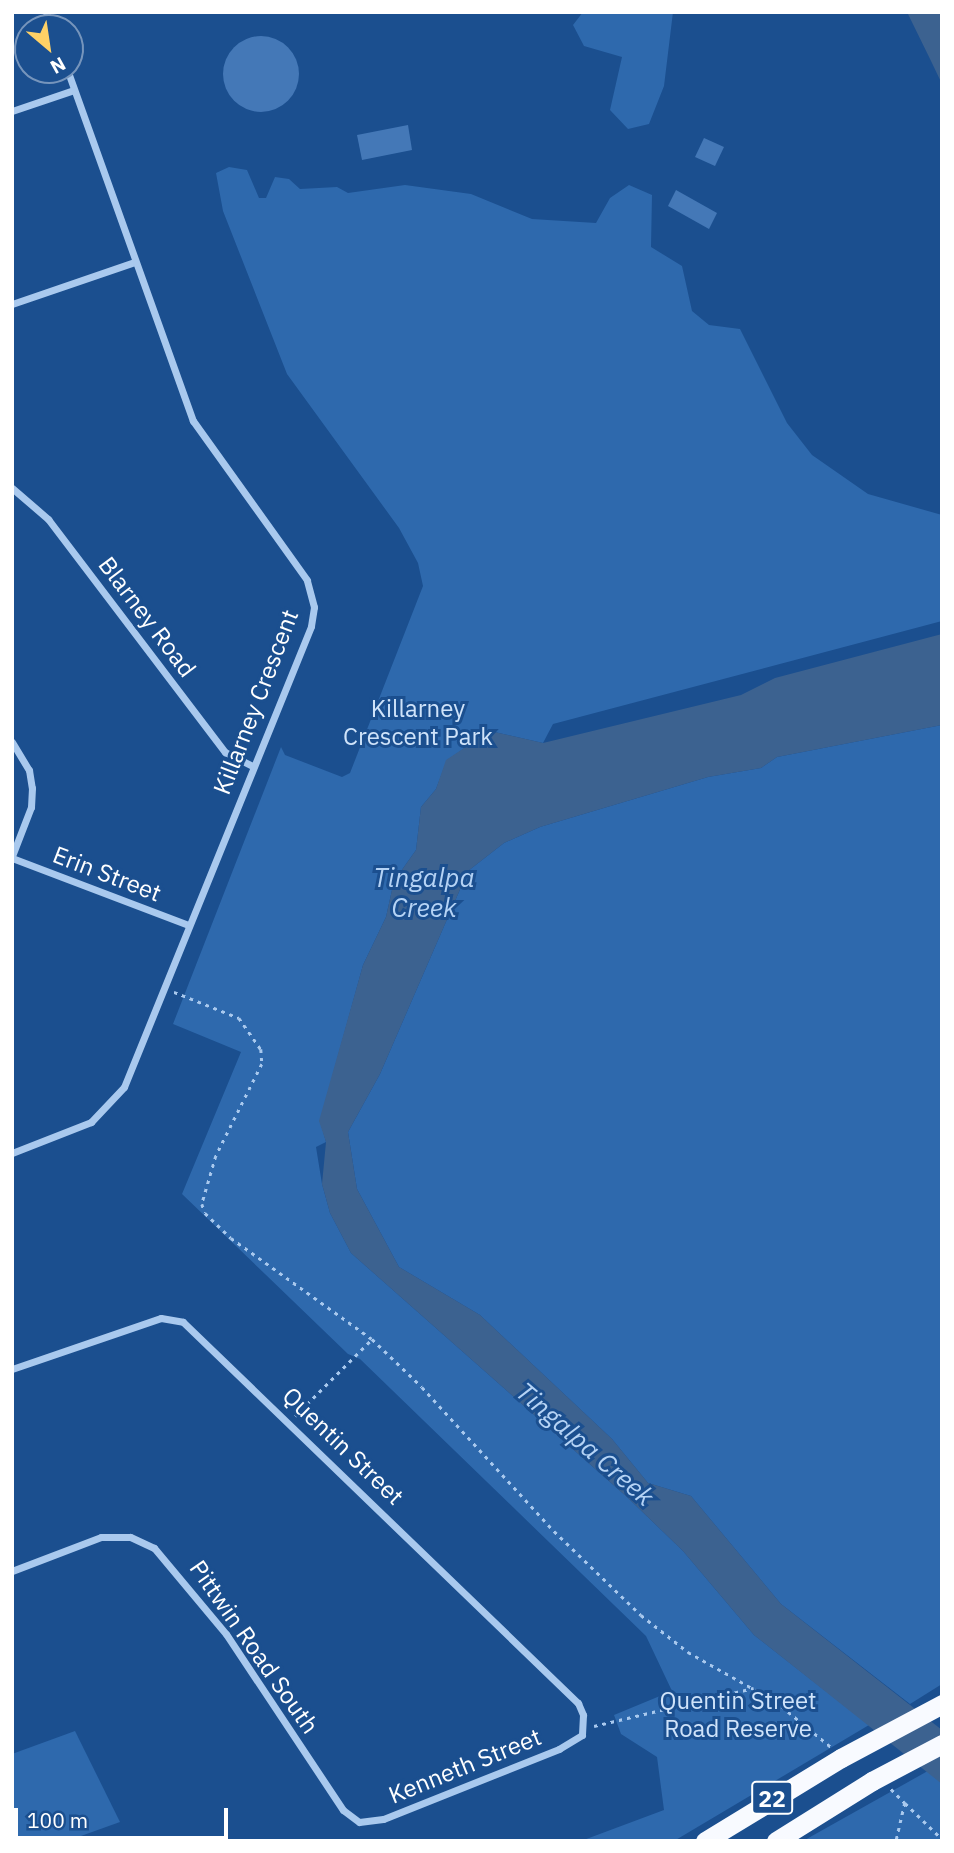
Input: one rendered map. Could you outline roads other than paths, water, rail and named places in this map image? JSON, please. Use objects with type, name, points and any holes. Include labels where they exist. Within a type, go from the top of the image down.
[{"type":"highway","name":"22","points":[[705,1841],[840,1755],[942,1703]]},
{"type":"highway","name":"22","points":[[776,1841],[881,1785],[942,1744]]},
{"type":"street","name":"Killarney Crescent","points":[[12,1153],[91,1122],[109,1107],[124,1087],[311,626],[313,594],[297,565],[192,421],[72,84]]},
{"type":"street","points":[[12,111],[74,90]]},
{"type":"street","points":[[12,304],[135,262]]},
{"type":"street","name":"Blarney Road","points":[[12,488],[48,519],[225,752],[252,766]]},
{"type":"street","points":[[12,743],[29,770],[32,788],[31,807],[12,857]]},
{"type":"street","name":"Erin Street","points":[[12,857],[188,925]]},
{"type":"street","name":"Quentin Street","points":[[12,1369],[161,1318],[183,1322],[290,1421],[578,1703],[583,1731]]},
{"type":"street","name":"Pittwin Road South","points":[[12,1571],[101,1537],[130,1537],[154,1548],[226,1634],[343,1810],[359,1822]]},
{"type":"street","name":"Kenneth Street","points":[[359,1822],[383,1819],[583,1731]]},
{"type":"water","points":[[907,12],[942,12],[942,84],[931,61]]},
{"type":"water","name":"Tingalpa Creek","points":[[942,634],[942,725],[777,757],[761,768],[708,777],[540,827],[504,843],[468,871],[380,1074],[348,1132],[357,1189],[399,1267],[480,1315],[612,1439],[648,1483],[691,1496],[781,1604],[942,1730],[942,1784],[754,1635],[683,1551],[627,1497],[351,1253],[330,1213],[322,1184],[326,1142],[319,1121],[363,965],[386,917],[394,881],[416,850],[421,807],[436,789],[446,760],[490,731],[543,743],[741,695],[775,678]]},
{"type":"park label","name":"Killarney Crescent Park","points":[[418,723]]},
{"type":"park label","name":"Quentin Street Road Reserve","points":[[738,1715]]}]
